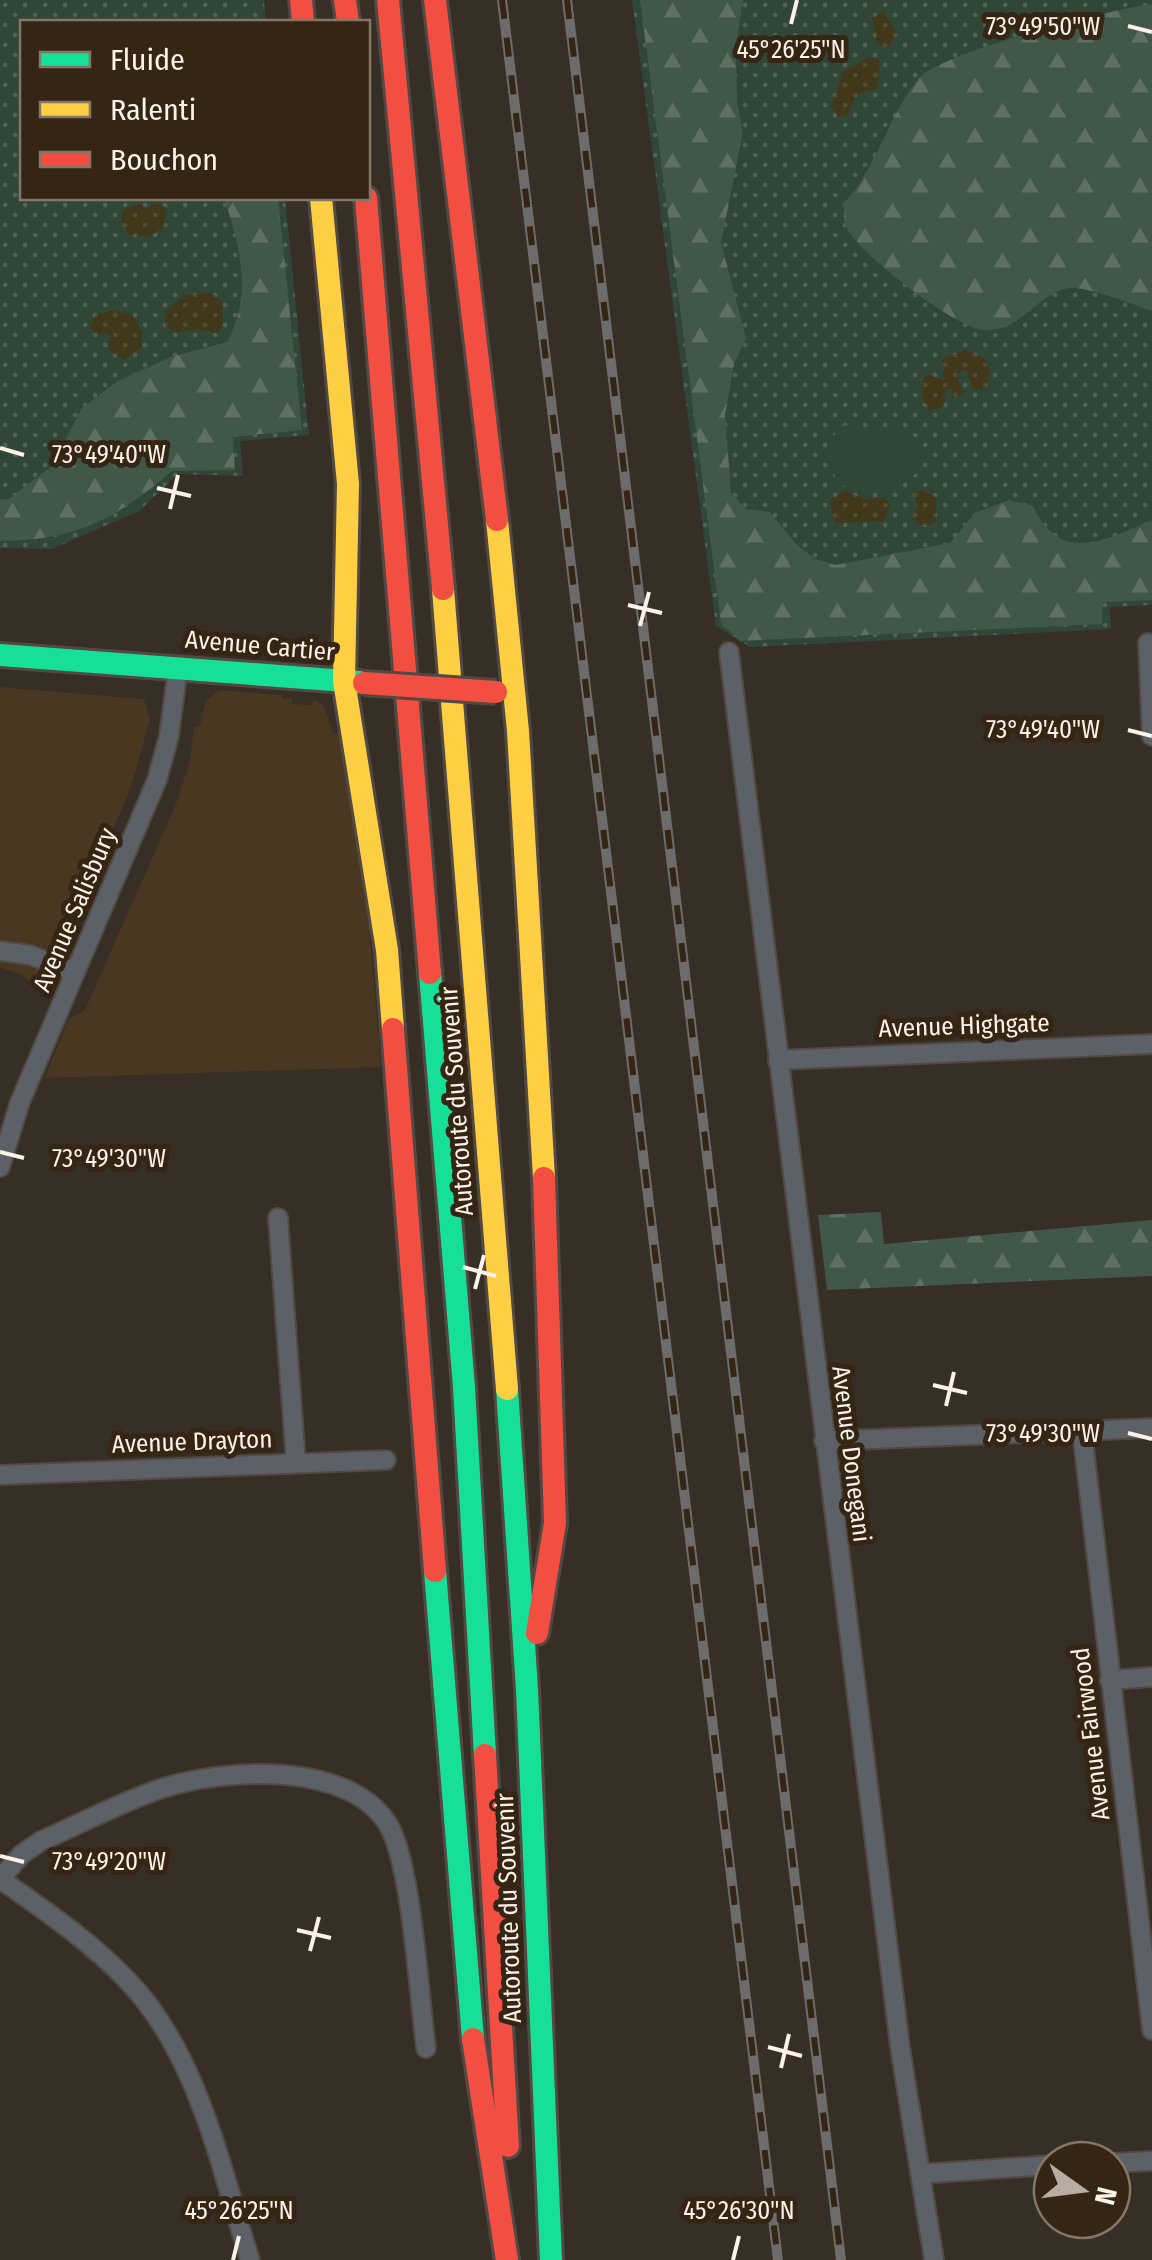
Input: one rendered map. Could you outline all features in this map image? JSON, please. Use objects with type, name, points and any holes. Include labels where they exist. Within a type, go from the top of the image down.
[{"type":"main road","name":"Autoroute du Souvenir","points":[[388,0],[438,522],[528,1689],[551,2260]]},
{"type":"main road","points":[[435,0],[488,423],[505,691],[542,1146],[555,1522],[528,1689]]},
{"type":"main road","points":[[321,200],[348,484],[354,682],[387,950],[464,1966],[510,2260]]},
{"type":"main road","name":"Autoroute du Souvenir","points":[[366,200],[432,970],[478,1580],[510,2260]]},
{"type":"main road","name":"Avenue Cartier","points":[[0,655],[505,691]]},
{"type":"street","points":[[1148,642],[1152,736]]},
{"type":"street","name":"Avenue Donegani","points":[[730,652],[900,2047],[934,2260]]},
{"type":"street","name":"Avenue Salisbury","points":[[0,1167],[20,1102],[162,768],[178,667]]},
{"type":"street","points":[[0,951],[30,955],[75,972]]},
{"type":"street","name":"Avenue Highgate","points":[[778,1060],[1152,1044]]},
{"type":"street","points":[[278,1218],[296,1463]]},
{"type":"street","points":[[824,1441],[1152,1428]]},
{"type":"street","name":"Avenue Fairwood","points":[[1082,1431],[1110,1680],[1146,1921],[1152,2030]]},
{"type":"street","name":"Avenue Drayton","points":[[0,1475],[386,1460]]},
{"type":"street","points":[[1110,1680],[1152,1677]]},
{"type":"street","points":[[250,2260],[190,2080],[156,2017],[115,1968],[0,1879],[28,1849],[161,1789],[226,1776],[300,1777],[343,1788],[375,1808],[399,1852],[426,2048]]},
{"type":"street","points":[[920,2174],[1032,2166]]},
{"type":"shaded area","points":[[0,687],[144,699],[150,719],[131,787],[43,994],[22,975],[0,967]]},
{"type":"shaded area","points":[[219,690],[282,695],[283,699],[292,698],[292,704],[312,705],[313,699],[324,706],[333,734],[339,733],[362,841],[381,1067],[45,1078],[68,1020],[85,1010],[176,804],[190,761],[194,727],[200,726],[205,702]]},
{"type":"green space","points":[[0,0],[264,0],[266,20],[20,20],[20,200],[285,200],[309,435],[240,441],[243,476],[178,474],[139,511],[52,549],[0,548]]},
{"type":"green space","points":[[632,0],[1152,0],[1152,605],[1110,607],[1111,629],[750,647],[716,626]]},
{"type":"green space","points":[[640,0],[743,0],[736,46],[737,102],[743,132],[721,243],[746,338],[734,364],[725,415],[731,493],[746,509],[770,512],[796,544],[815,559],[836,565],[950,543],[975,513],[1009,500],[1033,506],[1044,524],[1070,542],[1100,540],[1152,520],[1152,600],[1103,602],[1102,624],[740,641],[721,623]]},
{"type":"green space","points":[[1152,4],[1152,311],[1100,293],[1071,288],[1049,296],[1009,325],[983,330],[931,303],[887,270],[854,238],[845,224],[844,203],[865,174],[919,78],[959,56],[992,44]]},
{"type":"green space","points":[[225,200],[278,200],[302,430],[233,437],[235,470],[172,471],[132,502],[93,524],[51,537],[0,541],[0,500],[9,499],[52,466],[82,408],[118,381],[171,357],[227,342],[235,325],[242,289],[235,234]]},
{"type":"green space","points":[[845,425],[868,434],[890,428],[907,431],[920,446],[921,469],[890,488],[874,492],[845,486],[835,476],[830,460],[831,438]]},
{"type":"green space","points":[[881,1212],[884,1244],[1152,1220],[1152,1276],[827,1290],[818,1215]]},
{"type":"sand","points":[[883,11],[897,34],[888,48],[877,44],[872,18]]},
{"type":"sand","points":[[869,57],[880,60],[877,88],[856,95],[849,114],[838,117],[831,107],[843,72]]},
{"type":"sand","points":[[154,203],[166,207],[165,226],[149,237],[128,234],[121,219],[123,210],[139,204],[149,208]]},
{"type":"sand","points":[[212,293],[222,302],[223,324],[218,333],[194,329],[176,333],[165,326],[165,313],[185,295]]},
{"type":"sand","points":[[112,310],[133,316],[142,332],[142,347],[124,360],[109,351],[109,334],[98,334],[90,328],[95,315]]},
{"type":"sand","points":[[966,350],[987,360],[990,374],[986,387],[974,391],[966,370],[961,371],[957,380],[964,393],[952,399],[953,390],[945,389],[944,406],[931,411],[922,394],[926,374],[944,380],[942,359]]},
{"type":"sand","points":[[922,490],[936,497],[936,521],[928,526],[917,524],[912,515],[918,507],[913,493]]},
{"type":"sand","points":[[845,491],[865,499],[885,498],[890,505],[884,521],[834,523],[830,500]]},
{"type":"railway","points":[[502,0],[778,2260]]},
{"type":"railway","points":[[567,0],[841,2260]]},
{"type":"traffic: fast","points":[[0,655],[359,682]]},
{"type":"traffic: fast","points":[[430,973],[464,1387],[485,1755]]},
{"type":"traffic: fast","points":[[507,1389],[527,1689],[551,2260]]},
{"type":"traffic: fast","points":[[435,1571],[473,2039]]},
{"type":"traffic: slow","points":[[321,200],[348,484],[344,681],[387,950],[393,1029]]},
{"type":"traffic: slow","points":[[497,520],[518,731],[544,1178]]},
{"type":"traffic: slow","points":[[443,589],[507,1389]]},
{"type":"traffic: jam","points":[[301,0],[303,20]]},
{"type":"traffic: jam","points":[[345,0],[348,20]]},
{"type":"traffic: jam","points":[[388,0],[443,589]]},
{"type":"traffic: jam","points":[[435,0],[497,520]]},
{"type":"traffic: jam","points":[[366,200],[430,973]]},
{"type":"traffic: jam","points":[[364,683],[496,692]]},
{"type":"traffic: jam","points":[[393,1029],[435,1571]]},
{"type":"traffic: jam","points":[[537,1633],[555,1523],[544,1178]]},
{"type":"traffic: jam","points":[[485,1755],[508,2146]]},
{"type":"traffic: jam","points":[[473,2039],[507,2260]]}]
